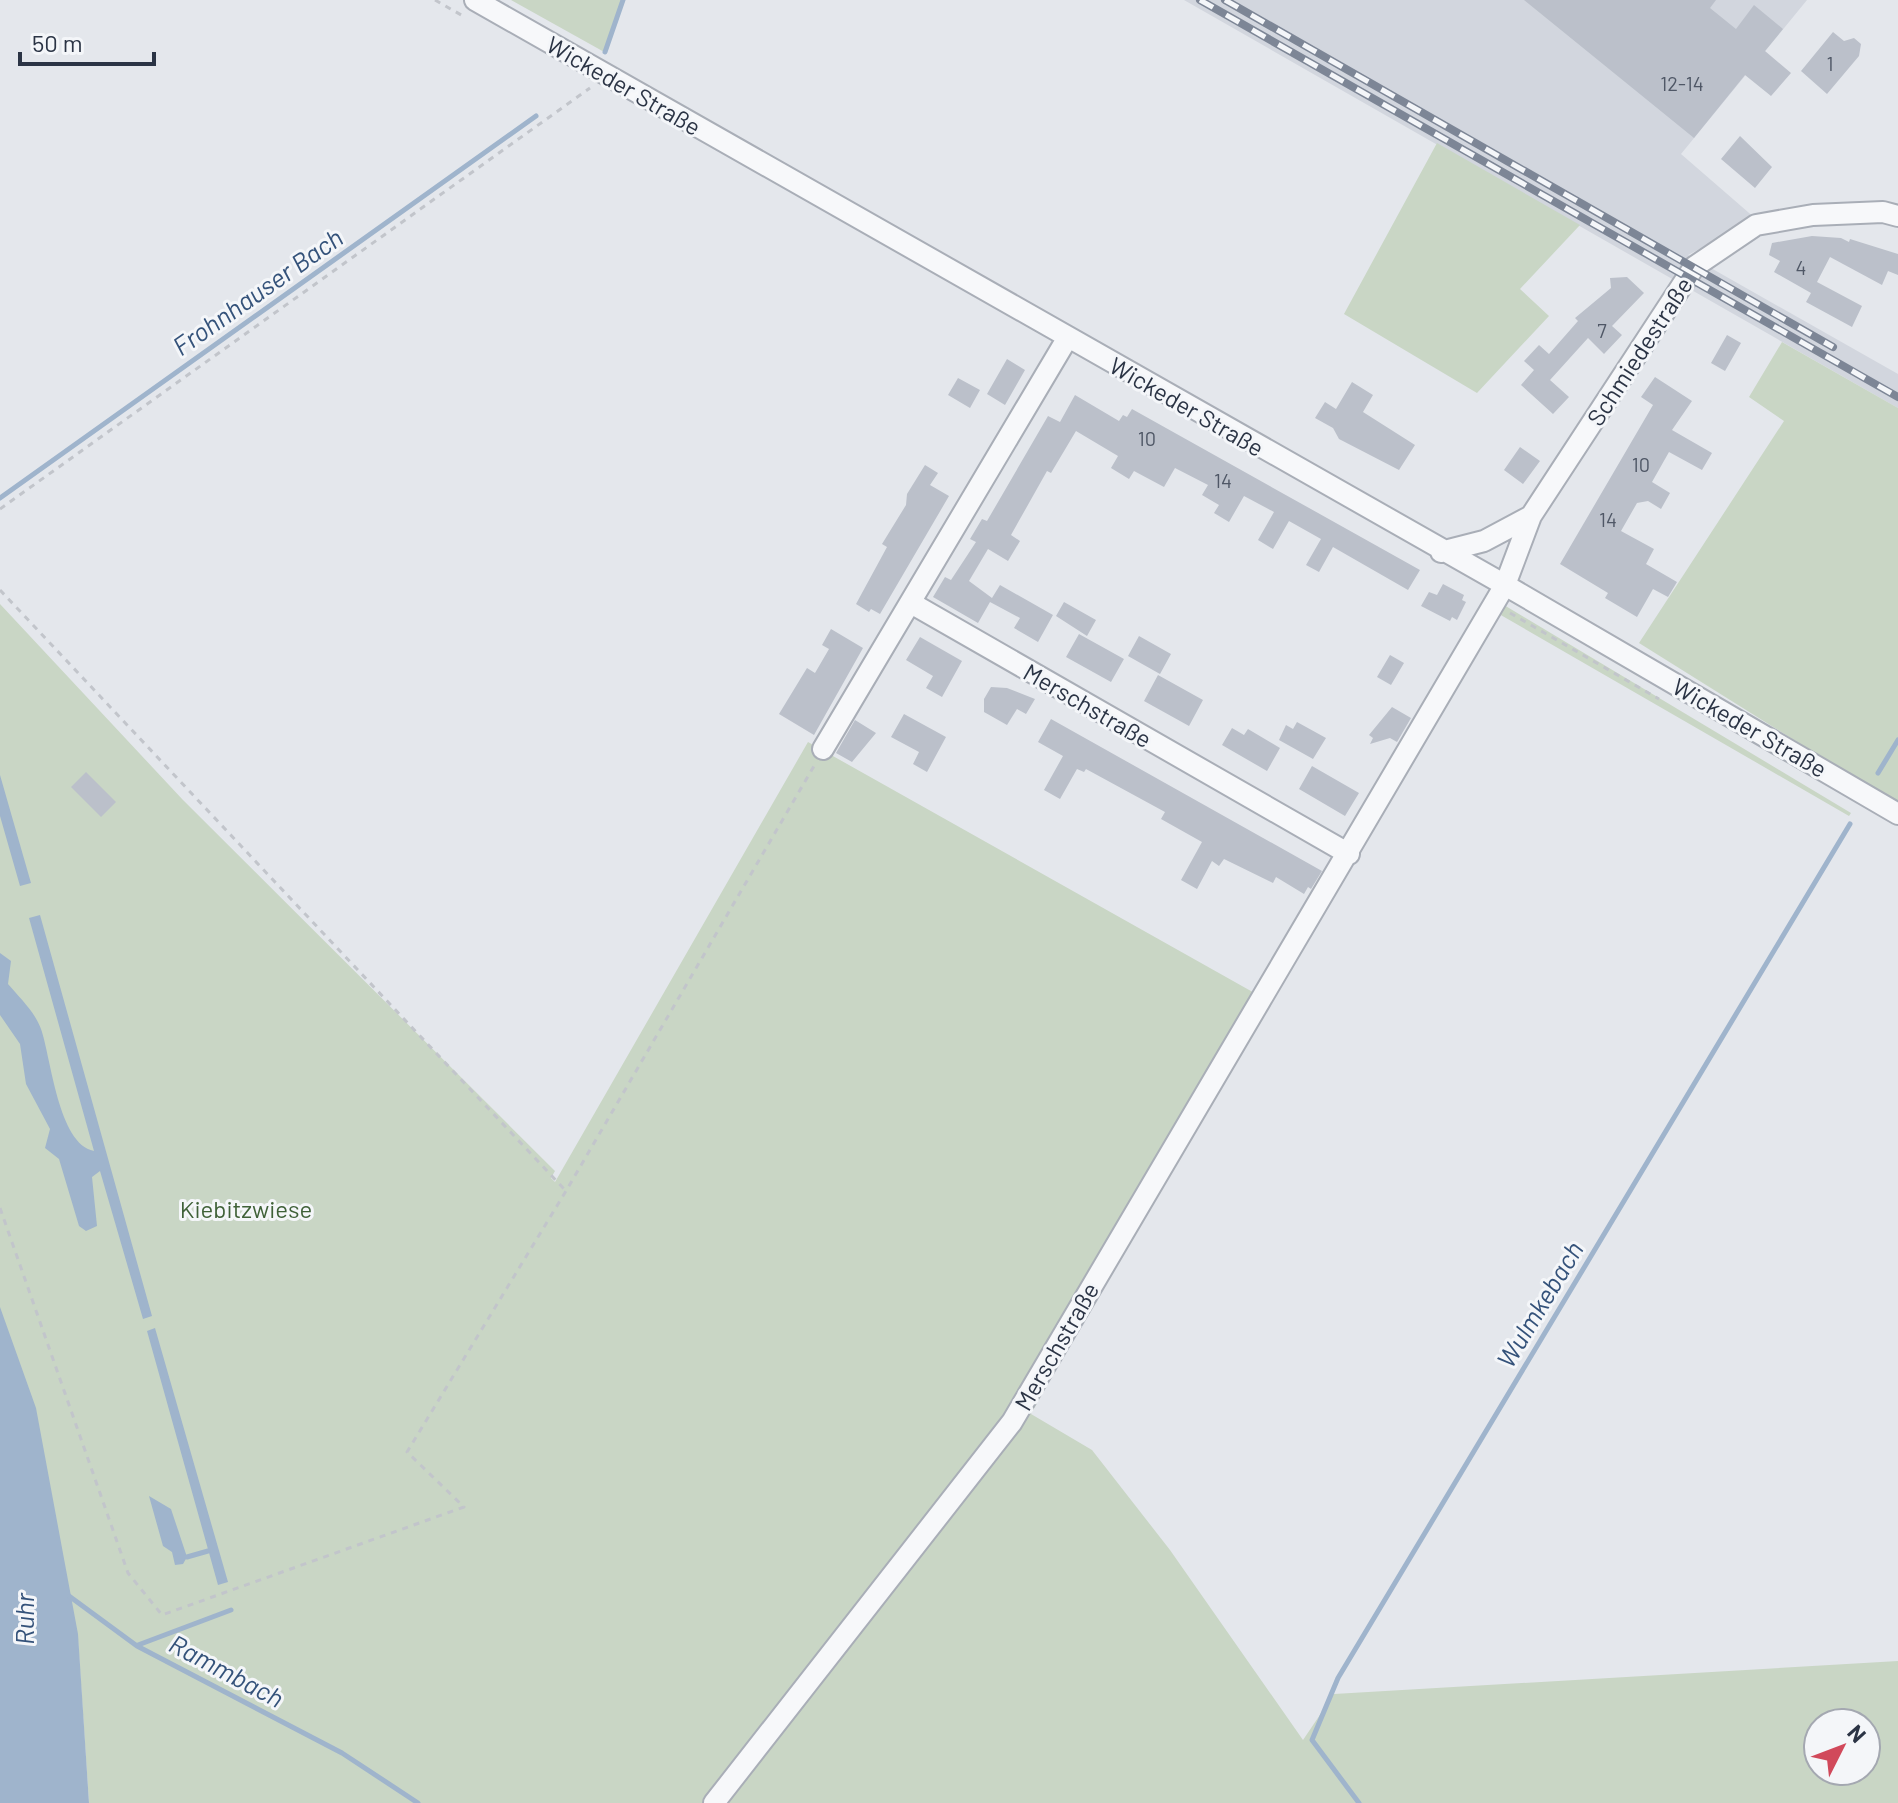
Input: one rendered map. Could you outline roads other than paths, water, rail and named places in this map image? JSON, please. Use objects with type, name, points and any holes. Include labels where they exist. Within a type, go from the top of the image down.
[{"type":"street","name":"Wickeder Straße","points":[[475,0],[597,81],[1068,337],[1441,552],[1505,585],[1898,814]]},
{"type":"street","name":"Schmiedestraße","points":[[1505,585],[1531,516],[1694,267],[1756,225],[1813,215],[1893,208]]},
{"type":"street","points":[[823,749],[1068,337]]},
{"type":"street","points":[[1441,552],[1484,541],[1531,516]]},
{"type":"street","name":"Merschstraße","points":[[714,1803],[1012,1422],[1505,585]]},
{"type":"street","name":"Merschstraße","points":[[911,603],[1349,854]]},
{"type":"water","points":[[0,775],[31,883],[20,886],[0,816]]},
{"type":"water","points":[[40,915],[152,1316],[143,1319],[100,1171],[92,1177],[97,1226],[86,1231],[79,1226],[59,1159],[45,1148],[50,1129],[26,1084],[20,1044],[0,1015],[0,953],[11,961],[8,984],[31,1011],[41,1029],[64,1117],[82,1145],[94,1151],[29,918]]},
{"type":"water","name":"Ruhr","points":[[0,1307],[36,1408],[78,1634],[89,1803],[0,1803]]},
{"type":"water","points":[[155,1328],[228,1582],[218,1585],[147,1331]]},
{"type":"water","points":[[149,1496],[171,1509],[187,1557],[183,1564],[175,1565],[172,1552],[163,1546]]},
{"type":"waterway","name":"Frohnhauser Bach","points":[[605,52],[623,0]]},
{"type":"waterway","name":"Frohnhauser Bach","points":[[0,498],[536,116]]},
{"type":"waterway","name":"Wulmkebach","points":[[1878,773],[1898,740]]},
{"type":"waterway","name":"Wulmkebach","points":[[1359,1803],[1312,1740],[1338,1678],[1850,824]]},
{"type":"waterway","points":[[187,1557],[208,1551]]},
{"type":"waterway","name":"Rammbach","points":[[69,1596],[137,1646],[342,1753],[418,1803]]},
{"type":"waterway","points":[[138,1645],[231,1610]]},
{"type":"railway","points":[[1200,0],[1898,397]]},
{"type":"railway","points":[[1225,0],[1833,347]]},
{"type":"park label","name":"Kiebitzwiese","points":[[246,1208]]}]
